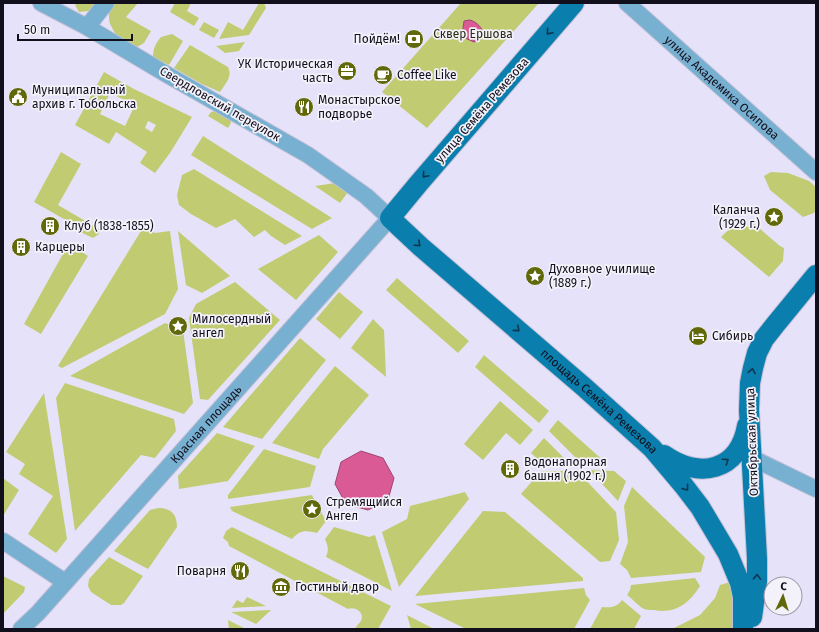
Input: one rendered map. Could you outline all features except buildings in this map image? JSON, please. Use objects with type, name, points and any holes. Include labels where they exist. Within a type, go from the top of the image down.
[{"type":"main road","name":"улица Семёна Ремезова","points":[[390,218],[574,3]]},
{"type":"main road","name":"площадь Семёна Ремезова","points":[[390,218],[421,247],[584,386],[652,448],[700,507],[728,554],[740,583],[743,597],[743,629]]},
{"type":"main road","name":"Октябрьская улица","points":[[750,629],[756,587],[757,559],[749,410],[752,368],[764,339],[816,275]]},
{"type":"main road","points":[[652,448],[672,461],[684,466],[696,468],[720,466],[729,460],[742,444],[746,432],[749,410]]},
{"type":"street","name":"Свердловский переулок","points":[[41,3],[87,27],[308,155],[366,196],[390,218]]},
{"type":"street","points":[[87,27],[106,3]]},
{"type":"street","name":"улица Академика Осипова","points":[[627,3],[816,172]]},
{"type":"street","name":"Красная площадь","points":[[21,629],[38,613],[390,218]]},
{"type":"street","points":[[752,458],[816,489]]},
{"type":"street","points":[[3,541],[65,582]]},
{"type":"green space","points":[[77,3],[97,3],[89,11],[79,12],[75,5]]},
{"type":"green space","points":[[113,3],[138,3],[126,17],[151,31],[144,43],[137,47],[116,35],[109,19],[109,10]]},
{"type":"green space","points":[[175,3],[191,3],[187,11],[199,18],[194,26],[170,12]]},
{"type":"green space","points":[[259,3],[264,3],[266,8],[249,35],[219,39],[228,22],[243,30]]},
{"type":"green space","name":"Сквер Ершова","points":[[461,3],[539,3],[427,128],[382,92]]},
{"type":"green space","points":[[204,22],[219,30],[214,38],[199,30]]},
{"type":"green space","points":[[172,34],[183,41],[169,65],[153,57],[153,54],[155,46],[161,37]]},
{"type":"green space","points":[[245,42],[239,51],[225,53],[216,46]]},
{"type":"green space","points":[[190,45],[228,67],[230,74],[220,92],[202,84],[174,68]]},
{"type":"green space","points":[[104,72],[134,89],[192,117],[170,153],[155,173],[140,163],[147,152],[116,132],[109,144],[75,125]],"holes":[[[110,93],[135,105],[125,126],[100,114]],[[148,121],[156,125],[152,132],[145,128]]]},
{"type":"green space","points":[[216,111],[230,118],[231,123],[228,128],[208,116],[211,112]]},
{"type":"green space","points":[[203,136],[332,218],[312,229],[191,155]]},
{"type":"green space","points":[[61,152],[81,164],[58,205],[99,229],[99,234],[93,238],[76,230],[78,227],[34,202]]},
{"type":"green space","points":[[194,169],[302,236],[285,245],[265,230],[254,237],[235,219],[216,228],[191,214],[179,205],[177,195],[182,175]]},
{"type":"green space","points":[[771,172],[788,173],[809,181],[816,187],[816,210],[814,213],[803,217],[770,190],[764,176]]},
{"type":"green space","points":[[335,183],[348,192],[340,203],[315,186]]},
{"type":"green space","points":[[753,223],[784,248],[783,261],[769,277],[721,237],[727,231],[737,226],[748,227]]},
{"type":"green space","points":[[144,226],[155,233],[170,231],[178,289],[165,314],[62,368],[58,366]]},
{"type":"green space","points":[[178,231],[230,276],[202,293],[186,285]]},
{"type":"green space","points":[[319,235],[338,252],[296,300],[258,269]]},
{"type":"green space","points":[[69,243],[88,256],[41,334],[24,324]]},
{"type":"green space","points":[[397,278],[469,341],[458,353],[386,290]]},
{"type":"green space","points":[[235,282],[280,320],[208,400],[200,399],[189,318],[196,304]]},
{"type":"green space","points":[[339,292],[363,312],[340,339],[316,319]]},
{"type":"green space","points":[[373,319],[384,330],[386,377],[351,348]]},
{"type":"green space","points":[[165,323],[183,330],[193,403],[184,414],[70,376]]},
{"type":"green space","points":[[300,338],[326,360],[262,439],[223,427]]},
{"type":"green space","points":[[484,355],[549,411],[539,423],[475,367]]},
{"type":"green space","points":[[335,366],[369,395],[323,449],[319,459],[272,443]]},
{"type":"green space","points":[[65,383],[174,419],[176,431],[155,458],[141,455],[75,531],[56,398]]},
{"type":"green space","points":[[44,393],[67,539],[56,553],[28,534],[53,496],[19,474],[25,464],[6,452]]},
{"type":"green space","points":[[500,401],[533,430],[520,445],[506,433],[483,460],[464,444]]},
{"type":"green space","points":[[558,420],[606,463],[580,462],[549,431]]},
{"type":"green space","points":[[217,433],[255,446],[228,481],[179,489],[178,476]]},
{"type":"green space","points":[[544,438],[569,463],[542,463],[531,453]]},
{"type":"green space","points":[[264,449],[316,466],[310,487],[228,499],[228,495]]},
{"type":"green space","points":[[589,470],[614,471],[626,481],[618,501]]},
{"type":"green space","points":[[541,471],[577,471],[616,512],[619,540],[610,561],[600,562],[521,494]]},
{"type":"green space","points":[[3,478],[19,490],[3,516]]},
{"type":"green space","points":[[632,487],[705,557],[701,572],[631,578],[627,570],[620,564],[628,542],[624,506]]},
{"type":"green space","points":[[465,492],[469,499],[399,587],[382,532],[407,519],[410,506]]},
{"type":"green space","points":[[312,495],[326,521],[317,533],[309,531],[300,532],[292,539],[232,511],[230,507]]},
{"type":"green space","points":[[158,508],[166,509],[174,515],[177,522],[177,527],[148,569],[114,551],[150,510]]},
{"type":"green space","points":[[483,511],[505,512],[583,578],[583,581],[415,596]]},
{"type":"green space","points":[[232,527],[391,606],[378,629],[355,629],[362,618],[359,610],[354,608],[348,609],[229,546],[228,542],[223,538],[226,531]]},
{"type":"green space","points":[[334,527],[369,537],[375,535],[392,591],[326,557],[328,548],[325,539]]},
{"type":"green space","points":[[109,557],[143,576],[121,605],[111,605],[91,592],[88,586],[89,579]]},
{"type":"green space","points":[[3,576],[25,587],[24,592],[3,614]]},
{"type":"green space","points":[[695,578],[700,586],[686,603],[675,609],[662,611],[644,609],[627,595],[631,585]]},
{"type":"green space","points":[[730,582],[735,610],[732,629],[672,629],[700,615],[715,598],[720,585]]},
{"type":"green space","points":[[584,588],[586,595],[590,600],[574,629],[466,629],[415,604]]},
{"type":"green space","points":[[247,597],[266,606],[232,608],[237,600],[243,603]]},
{"type":"green space","points":[[622,600],[641,616],[634,629],[590,629],[602,607],[614,606]]},
{"type":"green space","points":[[271,610],[256,624],[231,612]]},
{"type":"green space","points":[[407,615],[434,629],[411,629]]},
{"type":"green space","points":[[228,620],[246,629],[229,629]]},
{"type":"shaded area","points":[[470,20],[478,24],[482,31],[479,40],[474,42],[465,38],[463,34],[464,21]]},
{"type":"shaded area","points":[[361,451],[383,458],[394,478],[388,500],[368,510],[346,504],[335,484],[341,462]]},
{"type":"place","name":"Пойдём!","points":[[414,39]]},
{"type":"place","name":"УК Историческая часть","points":[[347,71]]},
{"type":"place","name":"Coffee Like","points":[[383,75]]},
{"type":"place","name":"Муниципальный архив г. Тобольска","points":[[18,97]]},
{"type":"place","name":"Монастырское подворье","points":[[304,107]]},
{"type":"place","name":"Каланча (1929 г.)","points":[[774,217]]},
{"type":"place","name":"Клуб (1838-1855)","points":[[50,226]]},
{"type":"place","name":"Карцеры","points":[[21,247]]},
{"type":"place","name":"Духовное училище (1889 г.)","points":[[535,276]]},
{"type":"place","name":"Милосердный ангел","points":[[178,326]]},
{"type":"place","name":"Сибирь","points":[[698,336]]},
{"type":"place","name":"Водонапорная башня (1902 г.)","points":[[510,469]]},
{"type":"place","name":"Стремящийся Ангел","points":[[312,509]]},
{"type":"place","name":"Поварня","points":[[240,571]]},
{"type":"place","name":"Гостиный двор","points":[[281,587]]}]
